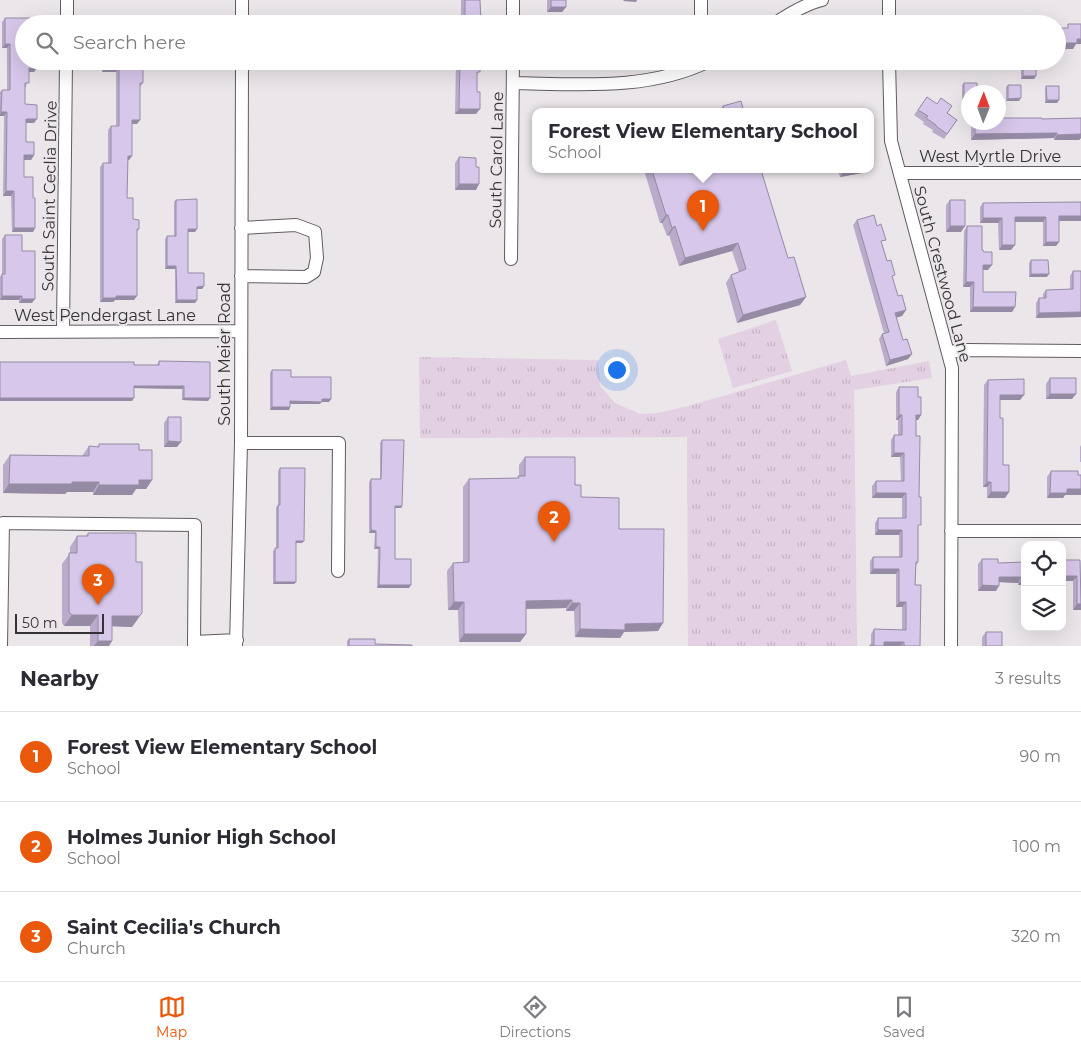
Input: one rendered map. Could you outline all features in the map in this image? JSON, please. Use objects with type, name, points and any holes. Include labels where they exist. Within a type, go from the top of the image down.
[{"type":"street","points":[[67,0],[67,15]]},
{"type":"street","points":[[242,0],[242,15]]},
{"type":"street","points":[[513,0],[513,15]]},
{"type":"street","points":[[701,0],[701,15]]},
{"type":"street","points":[[789,15],[804,6],[822,0]]},
{"type":"street","points":[[889,0],[889,15]]},
{"type":"street","name":"South Saint Ceclia Drive","points":[[63,331],[66,70]]},
{"type":"street","name":"South Meier Road","points":[[237,643],[242,70]]},
{"type":"street","name":"South Carol Lane","points":[[511,259],[513,70]]},
{"type":"street","points":[[513,84],[622,84],[666,77],[684,70]]},
{"type":"street","name":"South Crestwood Lane","points":[[889,70],[891,141],[952,368],[951,646]]},
{"type":"street","name":"West Myrtle Drive","points":[[900,172],[1081,173]]},
{"type":"street","points":[[241,228],[296,225],[315,232],[317,258],[314,272],[306,277],[241,276]]},
{"type":"street","name":"West Pendergast Lane","points":[[0,332],[240,331]]},
{"type":"street","points":[[948,352],[968,350],[1081,351]]},
{"type":"street","points":[[240,443],[339,443],[338,572]]},
{"type":"street","points":[[0,646],[3,523],[195,525],[194,644],[237,643]]},
{"type":"street","points":[[950,531],[1081,531]]},
{"type":"green space","points":[[776,320],[792,371],[733,388],[718,339]]},
{"type":"green space","points":[[419,357],[598,360],[600,386],[615,403],[640,414],[658,413],[692,405],[846,360],[851,376],[929,361],[932,378],[854,390],[857,646],[688,646],[687,437],[420,438]]},
{"type":"building","points":[[465,0],[480,0],[481,15],[465,15]]},
{"type":"building","points":[[551,0],[566,0],[566,7],[551,7]]},
{"type":"building","points":[[5,18],[15,18],[15,70],[29,70],[29,83],[25,83],[25,104],[37,105],[37,119],[26,119],[26,142],[34,142],[34,155],[24,155],[24,177],[33,177],[35,228],[14,228],[14,191],[6,191],[7,112],[1,112],[2,90],[10,90],[10,44],[5,44]]},
{"type":"building","points":[[1068,24],[1081,24],[1081,39],[1077,39],[1077,43],[1066,43],[1066,28],[1068,28]]},
{"type":"building","points":[[119,70],[143,70],[143,83],[140,83],[140,120],[132,120],[132,156],[128,156],[127,198],[133,198],[133,219],[139,220],[139,229],[137,229],[137,296],[103,298],[103,163],[111,163],[111,126],[119,126]]},
{"type":"building","points":[[460,70],[480,70],[480,72],[477,72],[477,92],[480,92],[480,109],[459,109]]},
{"type":"building","points":[[1023,70],[1036,70],[1036,76],[1023,76]]},
{"type":"building","points":[[964,83],[977,83],[977,85],[964,85]]},
{"type":"building","points":[[1008,85],[1021,85],[1021,98],[1008,99]]},
{"type":"building","points":[[1046,86],[1059,86],[1059,100],[1047,100]]},
{"type":"building","points":[[927,97],[937,104],[941,98],[952,106],[947,113],[957,120],[947,134],[926,118],[928,116],[918,110]]},
{"type":"building","points":[[741,101],[743,108],[724,108],[723,106]]},
{"type":"building","points":[[1006,118],[1081,118],[1081,134],[975,134],[975,130],[1006,130]]},
{"type":"building","points":[[459,157],[476,158],[476,167],[479,167],[479,184],[459,184]]},
{"type":"building","points":[[653,173],[762,173],[788,258],[794,257],[806,297],[743,315],[731,275],[746,269],[738,243],[685,258],[675,226],[672,228],[668,215],[666,215]]},
{"type":"building","points":[[197,199],[197,229],[188,229],[188,273],[204,273],[204,286],[197,287],[197,300],[177,300],[176,266],[167,266],[167,236],[176,236],[176,200]]},
{"type":"building","points":[[950,200],[965,200],[965,226],[950,226]]},
{"type":"building","points":[[1081,202],[1081,216],[1059,216],[1059,242],[1046,242],[1046,217],[1015,217],[1015,245],[1002,245],[1002,218],[983,218],[983,203]]},
{"type":"building","points":[[874,215],[877,226],[881,224],[886,240],[881,241],[887,261],[891,260],[895,275],[892,276],[898,296],[902,295],[906,310],[895,313],[903,340],[907,339],[912,354],[890,360],[882,334],[889,332],[857,220]]},
{"type":"building","points":[[967,226],[982,226],[982,250],[984,252],[992,252],[992,265],[983,265],[983,292],[1016,292],[1015,307],[973,307],[974,282],[966,282]]},
{"type":"building","points":[[5,235],[22,235],[22,251],[35,251],[35,299],[22,299],[22,296],[2,296],[2,274],[5,274]]},
{"type":"building","points":[[1031,260],[1048,260],[1049,274],[1031,274]]},
{"type":"building","points":[[1073,271],[1081,271],[1081,312],[1039,313],[1039,298],[1046,298],[1046,290],[1073,289]]},
{"type":"building","points":[[159,361],[210,362],[210,398],[184,398],[184,386],[134,386],[134,398],[0,398],[0,362],[134,362],[134,365],[159,365]]},
{"type":"building","points":[[272,370],[291,370],[291,377],[331,377],[331,399],[322,399],[322,402],[290,401],[290,407],[272,407]]},
{"type":"building","points":[[1050,378],[1076,378],[1076,394],[1050,394]]},
{"type":"building","points":[[1024,379],[1024,395],[1000,395],[1000,418],[1003,418],[1003,465],[1009,465],[1009,492],[991,492],[991,482],[987,482],[988,380]]},
{"type":"building","points":[[899,387],[918,387],[918,397],[921,397],[921,415],[916,415],[916,436],[920,436],[919,497],[921,497],[921,525],[918,525],[918,562],[916,562],[915,585],[921,585],[920,646],[904,646],[904,642],[884,642],[884,646],[870,646],[874,645],[874,629],[906,630],[906,602],[899,602],[899,569],[873,569],[873,557],[902,557],[902,530],[878,530],[878,518],[906,518],[906,493],[876,493],[876,481],[904,481],[904,453],[894,453],[894,435],[902,435],[902,415],[899,415]]},
{"type":"building","points":[[168,417],[181,417],[181,442],[168,441]]},
{"type":"building","points":[[382,440],[404,440],[402,506],[395,506],[395,559],[411,559],[411,585],[379,585],[380,547],[376,547],[376,531],[371,530],[371,479],[381,479]]},
{"type":"building","points":[[99,444],[139,444],[139,450],[152,450],[152,480],[139,480],[139,485],[99,485],[99,482],[9,484],[10,455],[89,456],[89,446],[99,447]]},
{"type":"building","points":[[525,457],[575,457],[575,485],[581,485],[581,497],[619,498],[619,529],[664,529],[663,623],[625,624],[625,630],[580,629],[580,603],[572,603],[572,600],[526,601],[526,634],[464,634],[464,602],[454,602],[453,563],[469,562],[469,479],[519,478],[518,476],[525,476]]},
{"type":"building","points":[[280,468],[305,468],[304,541],[296,541],[296,582],[275,582],[275,548],[278,548],[278,505],[280,505]]},
{"type":"building","points":[[1051,471],[1078,471],[1078,475],[1081,475],[1081,489],[1067,489],[1067,493],[1050,493]]},
{"type":"building","points":[[88,533],[136,533],[136,562],[142,562],[142,613],[139,616],[112,616],[112,641],[98,641],[98,615],[72,615],[69,612],[69,553],[77,553],[77,536],[88,536]]},
{"type":"building","points":[[982,559],[998,559],[998,563],[1021,562],[1021,577],[999,577],[999,586],[982,585]]},
{"type":"building","points":[[1066,560],[1080,560],[1081,604],[1077,604],[1077,576],[1066,576]]},
{"type":"building","points":[[986,632],[1002,632],[1002,646],[986,646]]},
{"type":"building","points":[[349,639],[375,639],[375,644],[412,646],[349,646]]},
{"type":"place","name":"Forest View Elementary School","points":[[703,231]]},
{"type":"place","name":"Holmes Junior High School","points":[[554,542]]},
{"type":"place","name":"Saint Cecilia's Church","points":[[98,605]]}]
